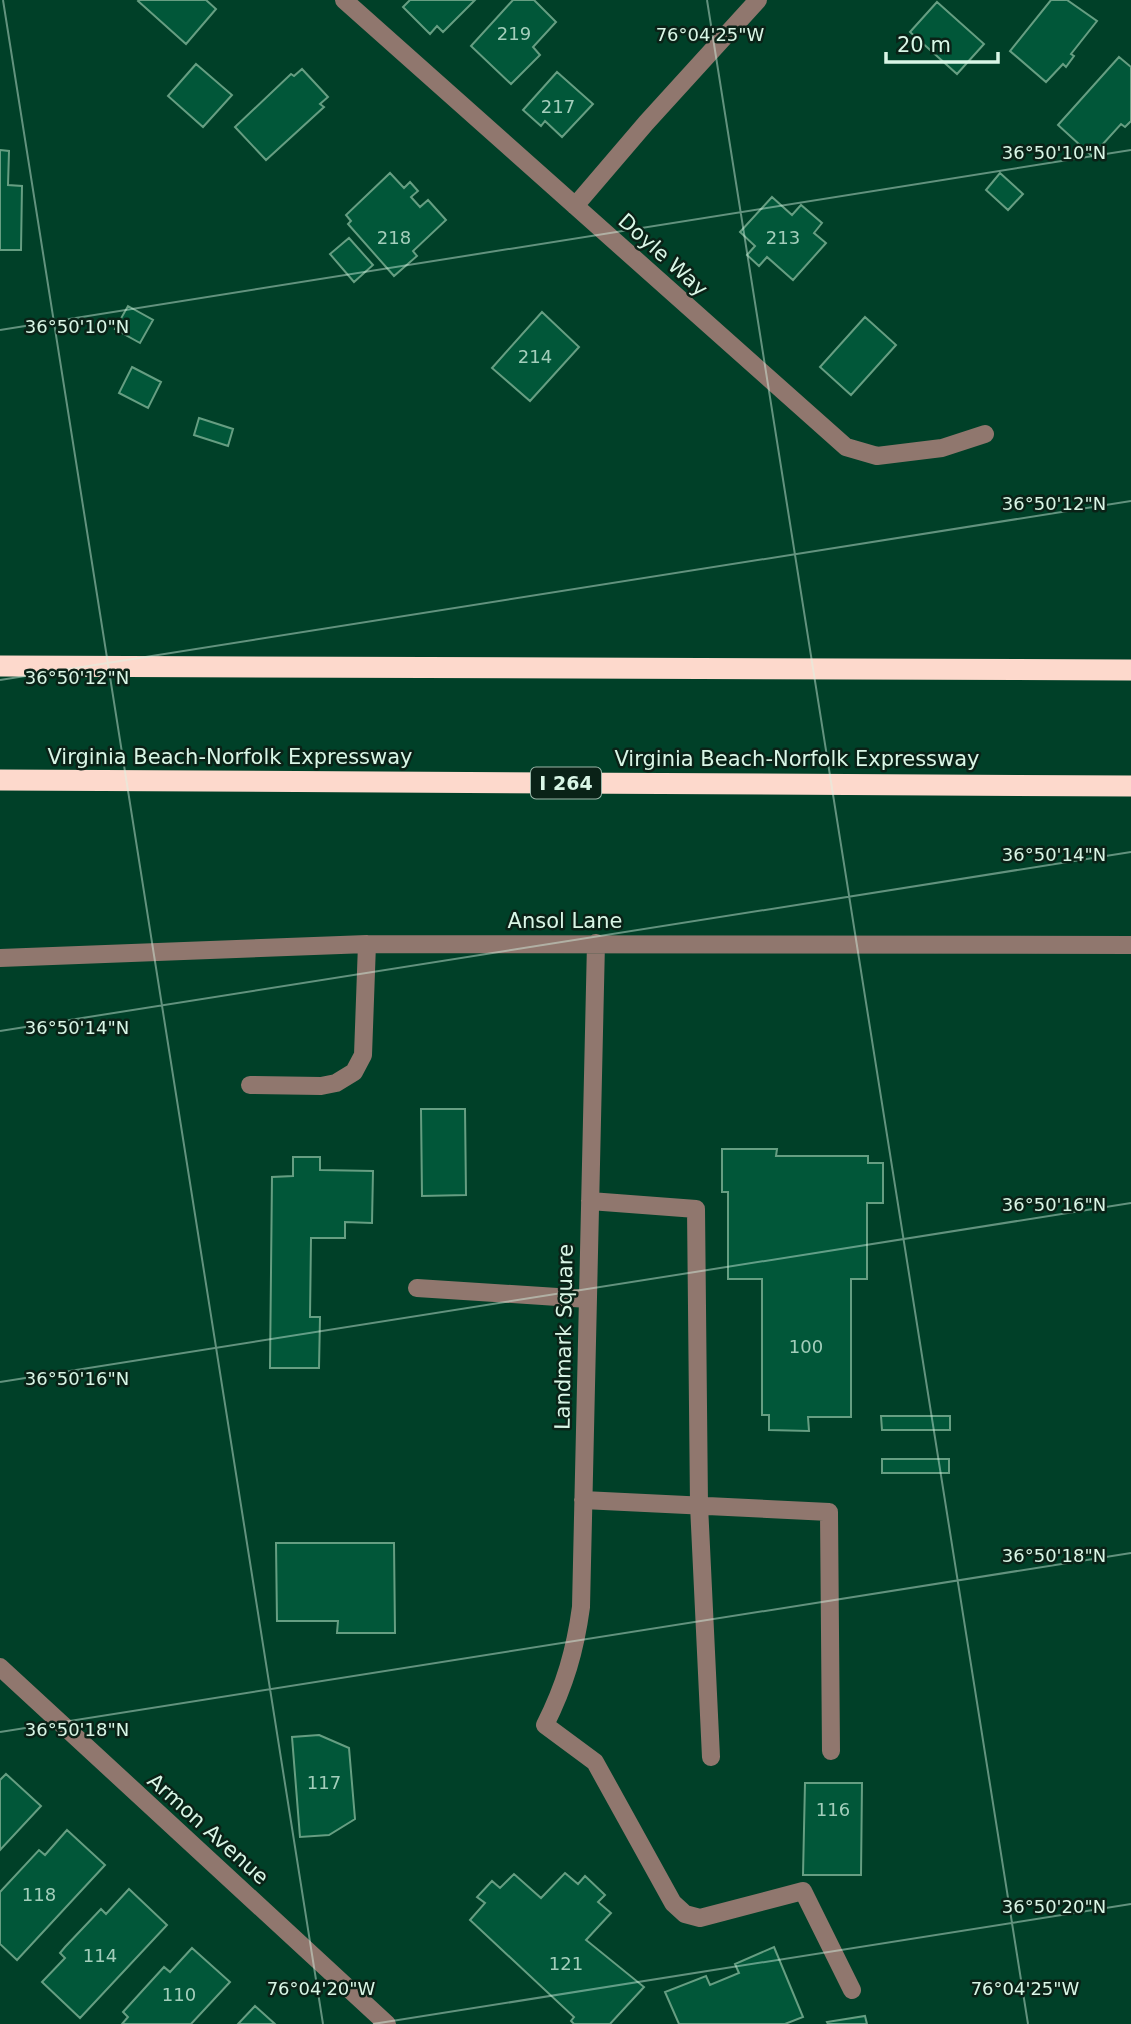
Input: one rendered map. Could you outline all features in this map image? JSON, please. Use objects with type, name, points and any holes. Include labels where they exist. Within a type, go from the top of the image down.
[{"type":"highway","points":[[0,666],[1131,670]]},
{"type":"highway","name":"Virginia Beach-Norfolk Expressway","points":[[0,780],[1131,786]]},
{"type":"street","name":"Doyle Way","points":[[344,0],[846,447],[877,456],[942,449],[985,434]]},
{"type":"street","points":[[575,206],[758,0]]},
{"type":"street","name":"Landmark Square","points":[[596,943],[581,1607],[576,1645],[562,1690],[545,1725],[595,1762],[673,1903],[685,1913],[700,1918],[803,1891],[852,1990]]},
{"type":"street","points":[[250,1085],[321,1086],[337,1083],[354,1072],[363,1055],[367,944]]},
{"type":"street","name":"Ansol Lane","points":[[0,958],[367,944],[1131,945]]},
{"type":"street","points":[[590,1201],[696,1209],[699,1505],[711,1757]]},
{"type":"street","points":[[417,1288],[588,1299]]},
{"type":"street","points":[[583,1500],[829,1513],[831,1751]]},
{"type":"street","name":"Armon Avenue","points":[[0,1667],[387,2024]]},
{"type":"building","points":[[139,0],[206,0],[216,9],[186,44]]},
{"type":"building","points":[[410,0],[475,0],[443,32],[437,26],[430,34],[403,7]]},
{"type":"building","points":[[513,0],[534,0],[556,22],[533,47],[540,55],[511,84],[471,46]]},
{"type":"building","points":[[1051,0],[1067,0],[1097,21],[1071,54],[1074,56],[1066,67],[1063,64],[1046,82],[1010,51]]},
{"type":"building","points":[[937,2],[984,44],[957,74],[910,32]]},
{"type":"building","points":[[1119,57],[1131,67],[1131,121],[1125,127],[1121,124],[1092,156],[1058,125]]},
{"type":"building","points":[[196,64],[232,95],[203,127],[168,96]]},
{"type":"building","points":[[302,69],[328,97],[320,104],[324,107],[266,160],[235,127],[291,74],[294,76]]},
{"type":"building","points":[[557,72],[593,104],[562,137],[545,121],[541,126],[523,110]]},
{"type":"building","points":[[0,150],[9,151],[8,185],[22,186],[21,250],[0,250]]},
{"type":"building","points":[[390,173],[404,188],[410,182],[418,191],[411,197],[420,207],[428,200],[446,220],[413,251],[417,256],[394,276],[348,224],[351,221],[346,215]]},
{"type":"building","points":[[1000,173],[1023,194],[1008,210],[986,190]]},
{"type":"building","points":[[772,197],[792,215],[801,205],[822,223],[814,233],[826,243],[793,280],[767,257],[759,266],[747,255],[755,246],[740,232]]},
{"type":"building","points":[[349,238],[373,265],[354,282],[330,254]]},
{"type":"building","points":[[128,306],[153,320],[140,343],[115,329]]},
{"type":"building","points":[[542,312],[579,347],[530,401],[492,368]]},
{"type":"building","points":[[865,317],[896,345],[851,395],[820,367]]},
{"type":"building","points":[[132,367],[161,382],[148,408],[119,393]]},
{"type":"building","points":[[199,418],[233,429],[228,446],[194,435]]},
{"type":"building","points":[[421,1109],[465,1109],[466,1195],[422,1196]]},
{"type":"building","points":[[722,1149],[777,1149],[776,1156],[868,1156],[868,1163],[883,1163],[883,1203],[867,1203],[867,1279],[851,1279],[851,1417],[808,1417],[809,1431],[769,1430],[769,1415],[762,1415],[762,1279],[728,1279],[728,1192],[722,1192]]},
{"type":"building","points":[[293,1157],[320,1157],[320,1170],[373,1171],[372,1223],[345,1222],[345,1238],[311,1238],[310,1317],[320,1317],[319,1368],[270,1368],[272,1177],[293,1176]]},
{"type":"building","points":[[881,1416],[950,1416],[950,1430],[882,1430]]},
{"type":"building","points":[[882,1459],[949,1459],[949,1473],[882,1473]]},
{"type":"building","points":[[276,1543],[394,1543],[395,1633],[337,1633],[338,1621],[277,1621]]},
{"type":"building","points":[[319,1735],[349,1748],[355,1819],[329,1835],[300,1837],[292,1737]]},
{"type":"building","points":[[6,1774],[41,1806],[0,1850],[0,1780]]},
{"type":"building","points":[[805,1783],[862,1783],[861,1875],[803,1875]]},
{"type":"building","points":[[67,1830],[105,1865],[17,1960],[0,1944],[0,1892],[39,1850],[45,1855]]},
{"type":"building","points":[[565,1873],[578,1884],[585,1876],[605,1895],[598,1902],[611,1913],[586,1940],[644,1987],[610,2024],[574,2024],[571,2021],[574,2017],[470,1920],[485,1903],[477,1897],[492,1881],[500,1888],[514,1874],[541,1898]]},
{"type":"building","points":[[129,1889],[167,1925],[80,2018],[42,1982],[65,1958],[60,1953],[65,1947],[101,1909],[106,1914]]},
{"type":"building","points":[[774,1947],[803,2017],[785,2024],[679,2024],[665,1992],[706,1976],[710,1985],[739,1973],[735,1964]]},
{"type":"building","points":[[192,1948],[230,1982],[191,2024],[122,2024],[128,2017],[123,2012],[164,1967],[170,1972]]},
{"type":"building","points":[[255,2006],[275,2024],[238,2024]]},
{"type":"building","points":[[865,2016],[867,2024],[827,2022]]}]
